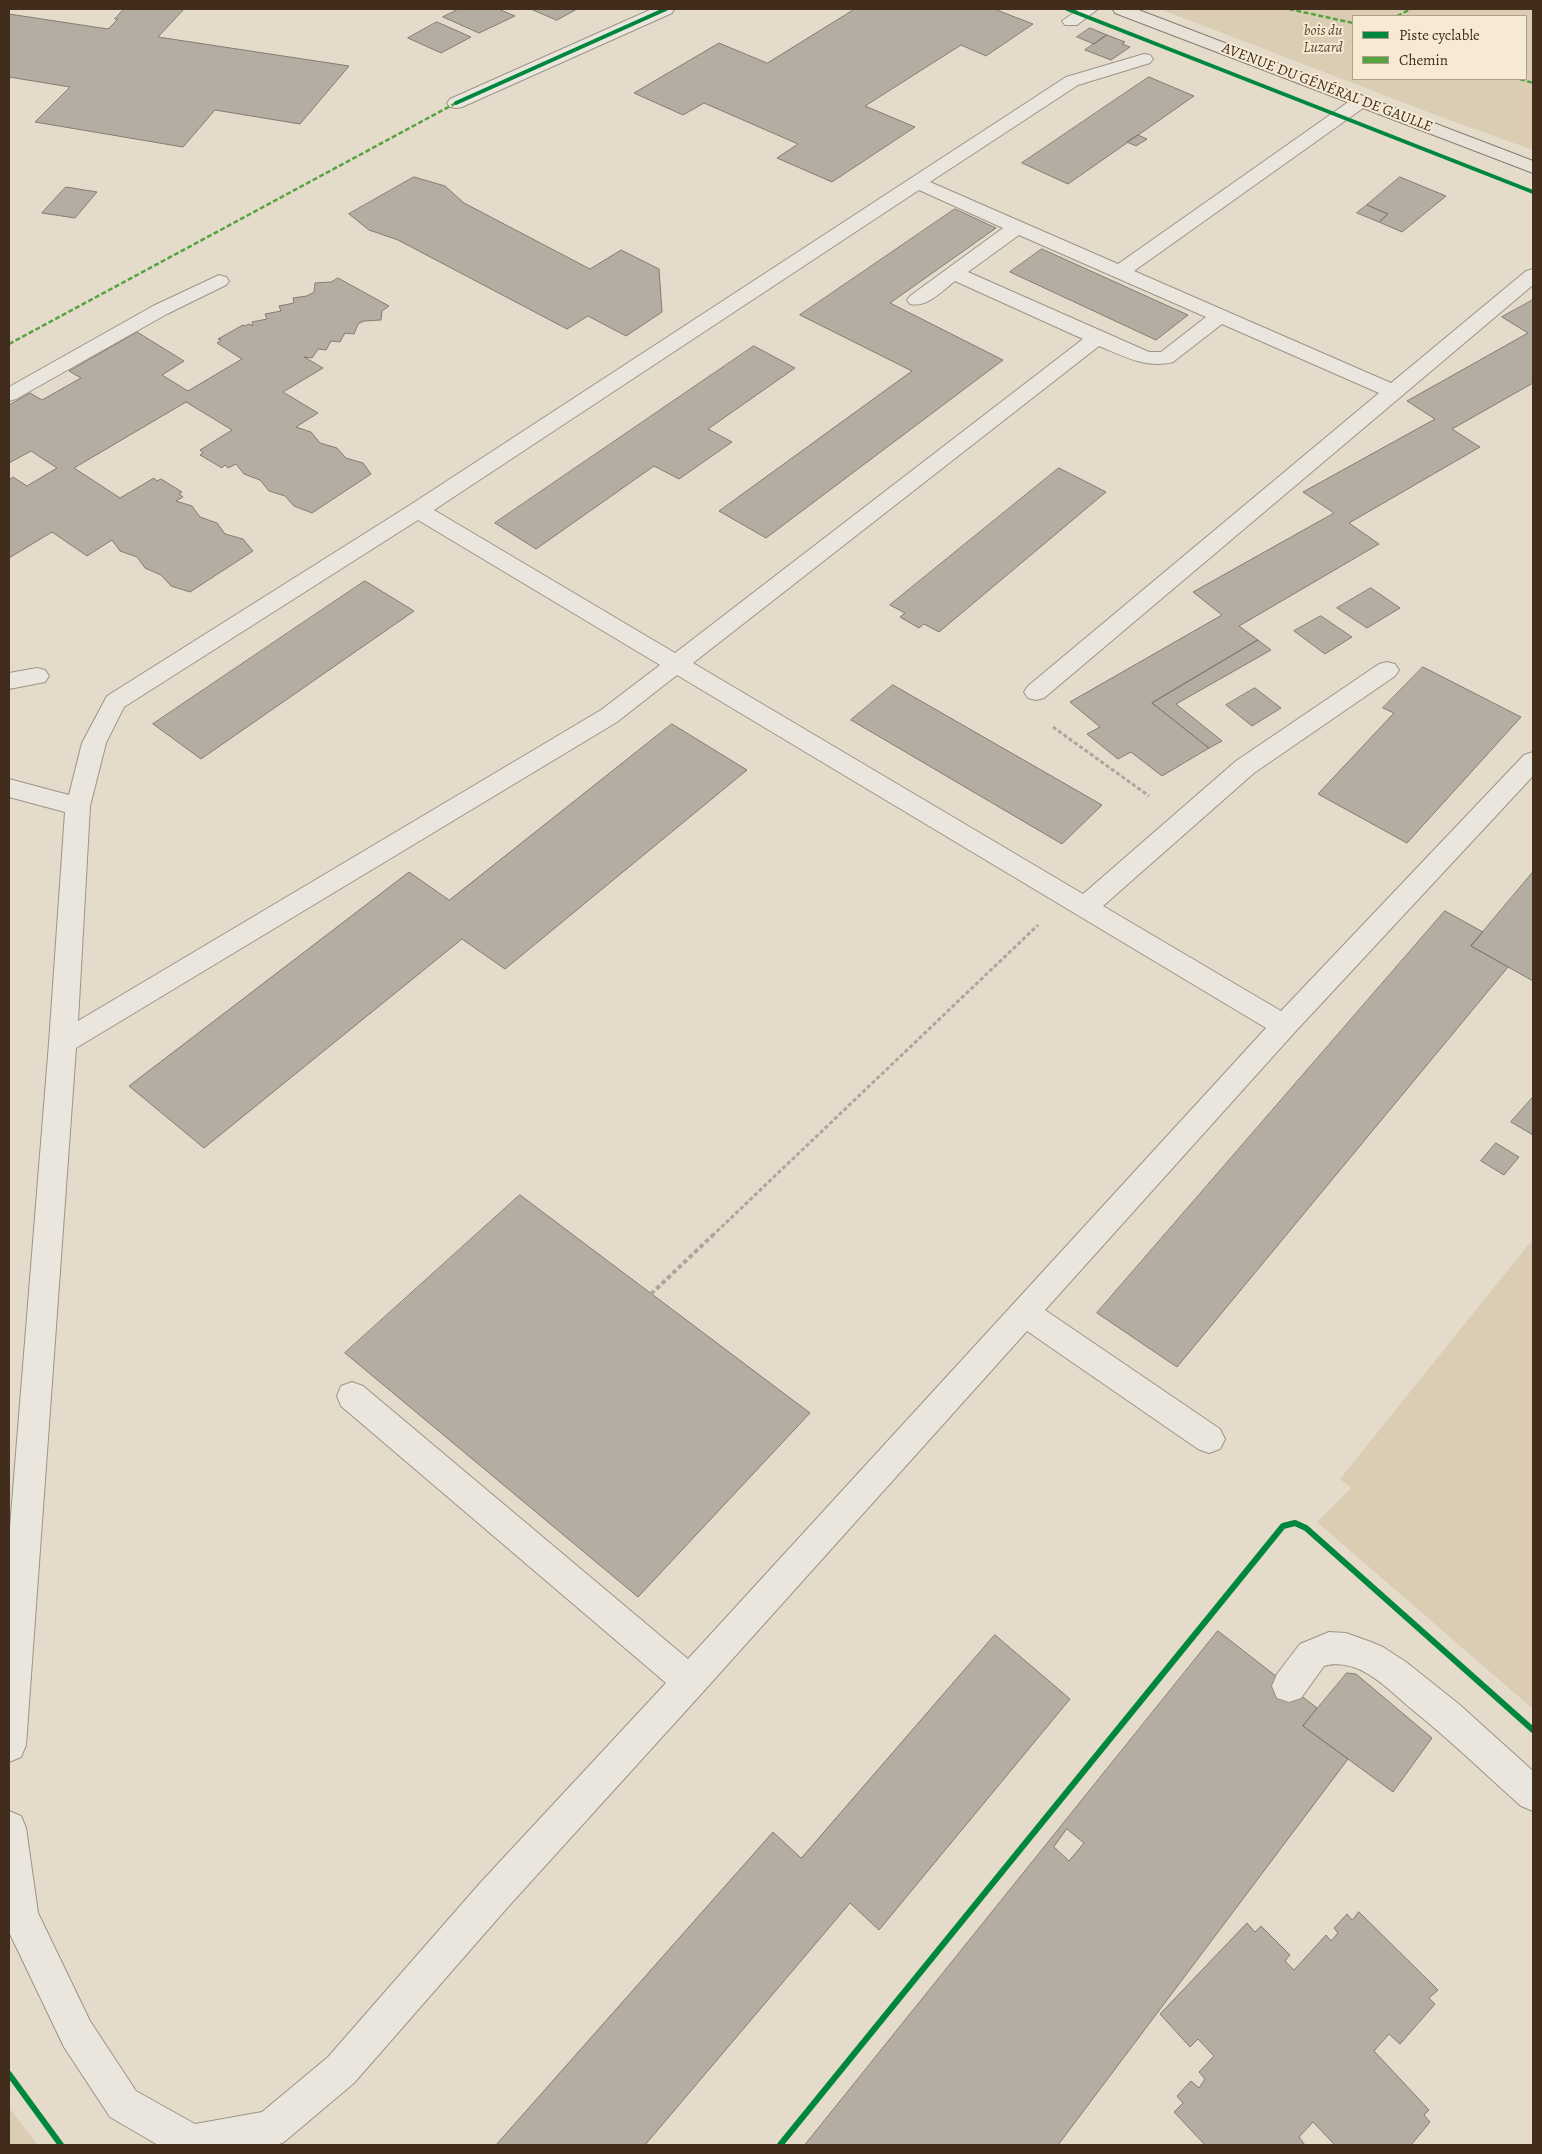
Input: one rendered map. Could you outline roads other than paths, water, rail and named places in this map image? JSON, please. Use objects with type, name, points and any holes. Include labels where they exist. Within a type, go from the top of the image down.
[{"type":"main road","name":"AVENUE DU GÉNÉRAL DE GAULLE","points":[[1121,9],[1533,167]]},
{"type":"street","points":[[456,103],[666,9]]},
{"type":"street","points":[[1071,21],[1090,9]]},
{"type":"street","points":[[9,1745],[63,1043],[78,806],[94,743],[115,702],[418,510],[1072,81],[1144,59]]},
{"type":"street","points":[[492,87],[511,100]]},
{"type":"street","points":[[1119,272],[1360,102]]},
{"type":"street","points":[[926,187],[1394,392]]},
{"type":"street","points":[[917,300],[1017,227]]},
{"type":"street","points":[[953,273],[1146,358],[1166,358],[1219,316]]},
{"type":"street","points":[[1036,692],[1533,275]]},
{"type":"street","points":[[9,395],[160,310],[219,281]]},
{"type":"street","points":[[63,1043],[609,716],[1097,338]]},
{"type":"street","points":[[418,510],[1284,1026]]},
{"type":"street","points":[[1076,902],[1183,821],[1245,767],[1387,670]]},
{"type":"street","points":[[9,681],[37,676]]},
{"type":"street","points":[[9,1828],[20,1916],[77,2034],[123,2104],[192,2144],[271,2129],[341,2070],[494,1895],[690,1682],[1284,1026],[1533,761]]},
{"type":"street","points":[[9,788],[78,806]]},
{"type":"street","points":[[1024,1312],[1209,1439]]},
{"type":"street","points":[[352,1396],[690,1682]]},
{"type":"street","points":[[1289,1686],[1312,1655],[1329,1648],[1346,1649],[1371,1658],[1394,1673],[1448,1717],[1533,1794]]},
{"type":"park label","name":"bois du Luzard","points":[[1323,40]]}]
